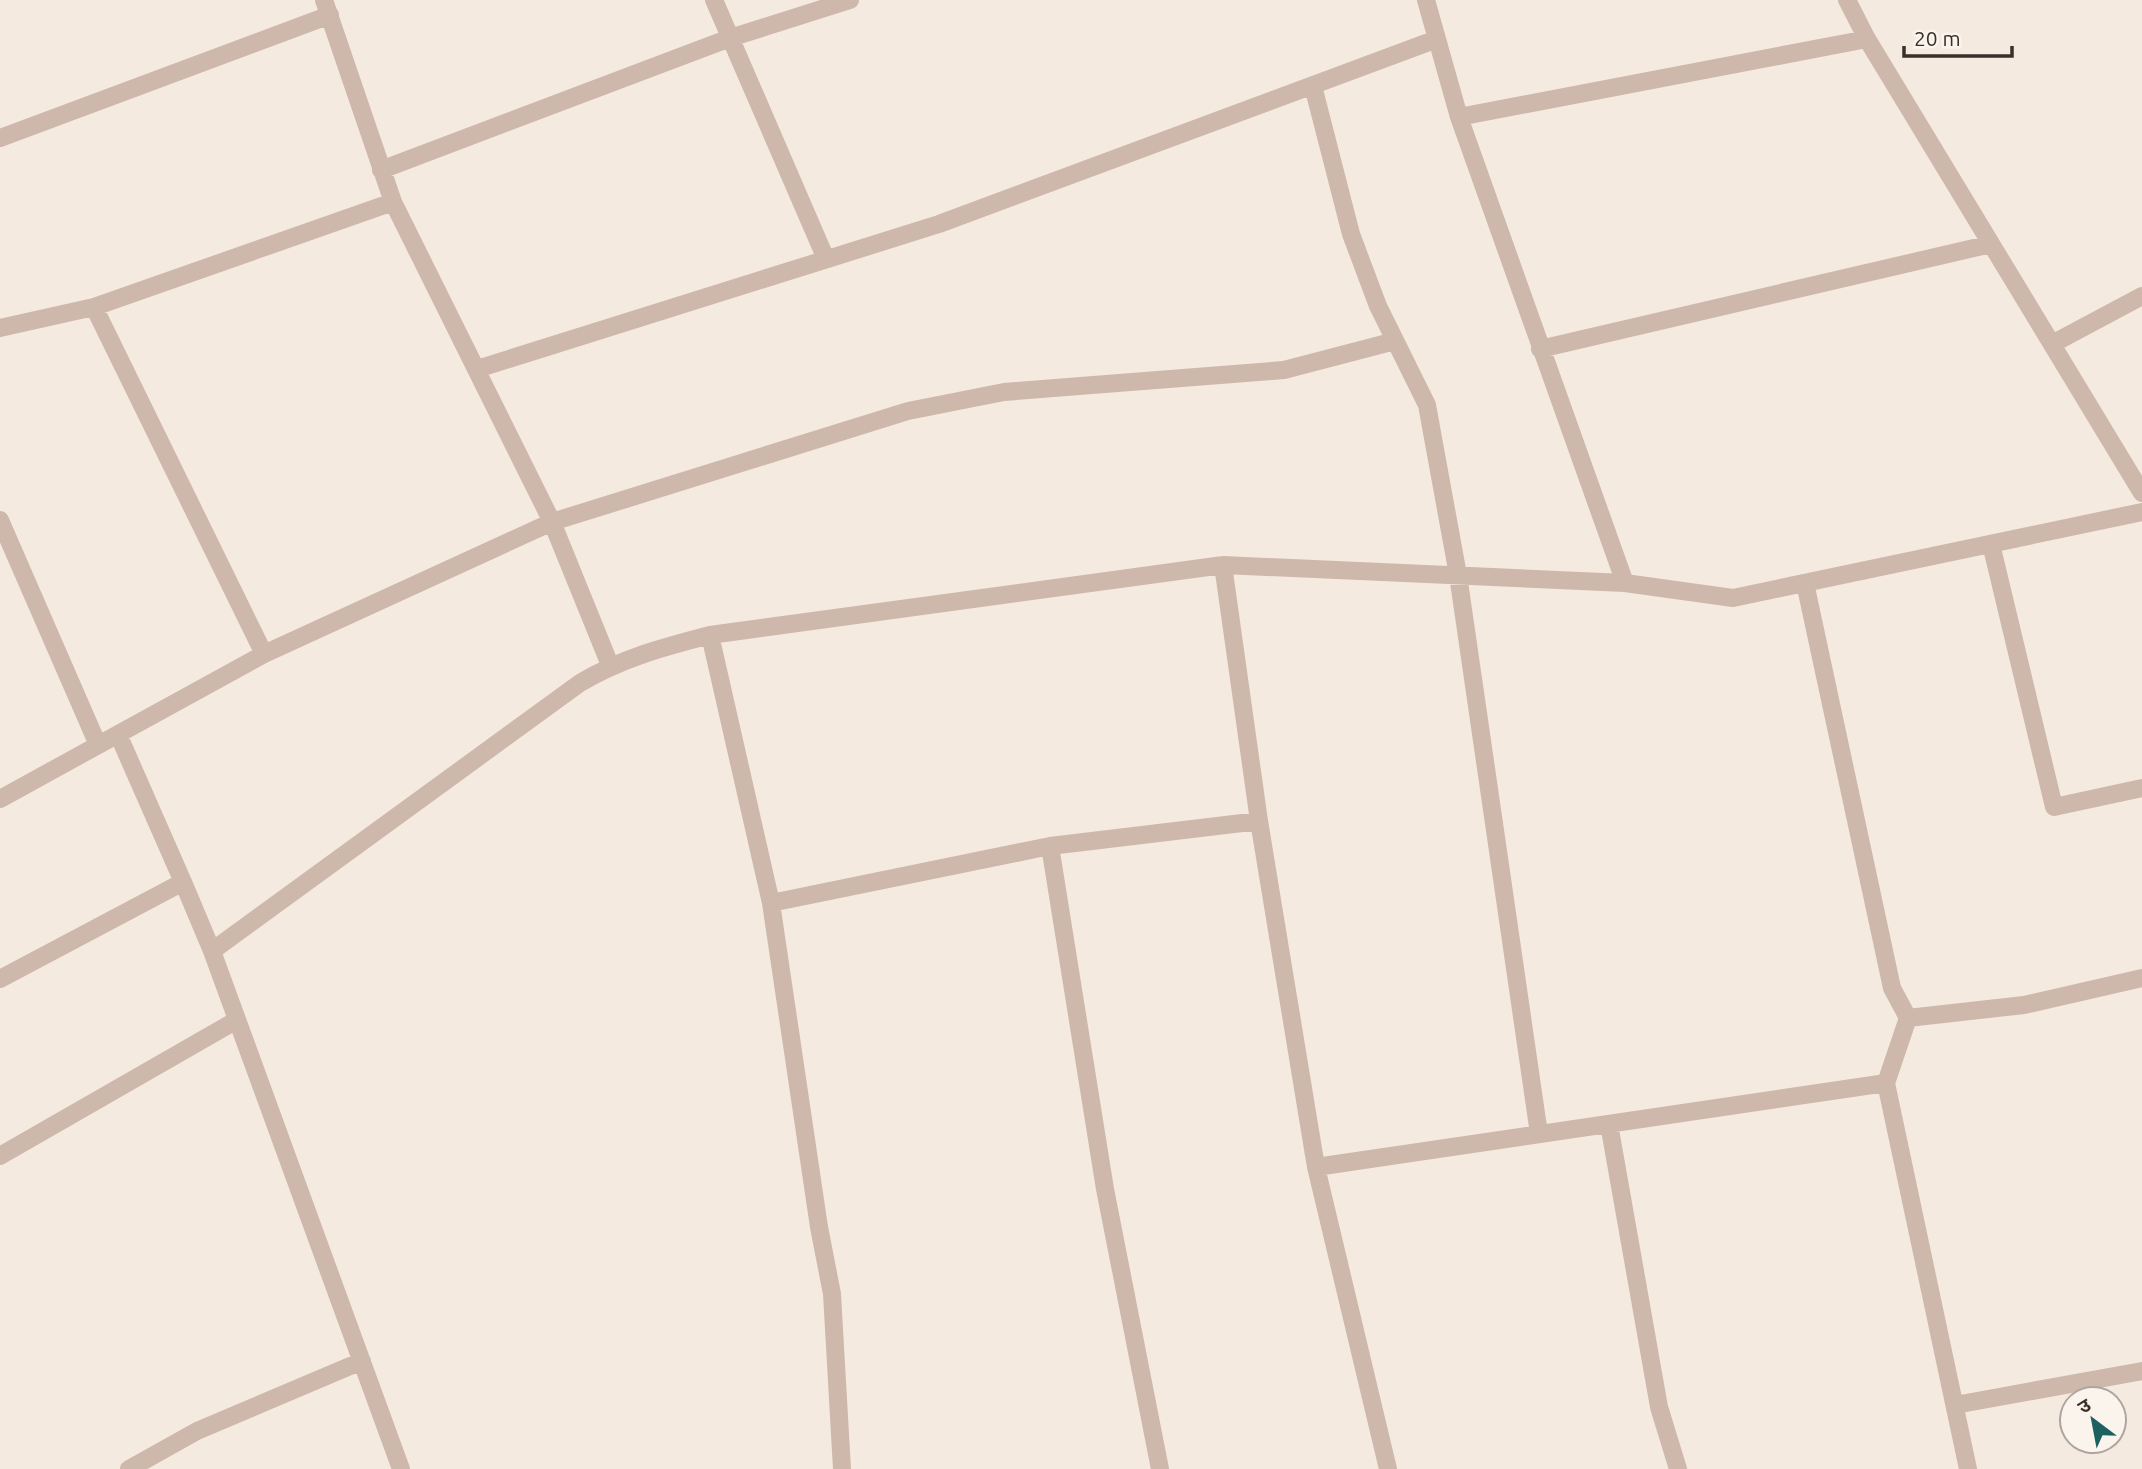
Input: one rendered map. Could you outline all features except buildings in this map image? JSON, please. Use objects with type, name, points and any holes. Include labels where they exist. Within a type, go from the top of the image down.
[{"type":"street","points":[[713,0],[826,259]]},
{"type":"street","points":[[381,170],[730,38],[850,0]]},
{"type":"street","points":[[1426,0],[1459,117],[1625,583]]},
{"type":"street","points":[[1847,0],[1867,40],[2142,494]]},
{"type":"street","points":[[0,138],[327,8],[393,202],[552,522],[610,665]]},
{"type":"street","points":[[477,369],[939,224],[1437,40]]},
{"type":"street","points":[[1459,117],[1867,40]]},
{"type":"street","points":[[1313,86],[1350,234],[1395,341],[1427,405],[1458,575],[1539,1134]]},
{"type":"street","points":[[0,328],[94,307],[393,202]]},
{"type":"street","points":[[1540,349],[1991,244]]},
{"type":"street","points":[[2052,344],[2142,296]]},
{"type":"street","points":[[94,307],[264,654]]},
{"type":"street","points":[[0,799],[264,654],[552,522],[908,411],[1003,392],[1284,370],[1395,341]]},
{"type":"street","points":[[212,951],[487,749],[610,665],[652,650],[710,635],[1223,565],[1625,583],[1733,598],[2142,512]]},
{"type":"street","points":[[0,520],[98,745]]},
{"type":"street","points":[[1991,544],[2054,807],[2142,788]]},
{"type":"street","points":[[1223,565],[1259,821],[1316,1167],[1388,1469]]},
{"type":"street","points":[[1805,583],[1892,988],[1908,1018],[1886,1083],[1969,1469]]},
{"type":"street","points":[[710,635],[771,903],[819,1227],[832,1294],[842,1469]]},
{"type":"street","points":[[118,734],[212,951],[401,1469]]},
{"type":"street","points":[[771,903],[1051,846],[1259,821]]},
{"type":"street","points":[[1051,846],[1105,1189],[1160,1469]]},
{"type":"street","points":[[0,979],[183,881]]},
{"type":"street","points":[[1908,1018],[2024,1005],[2142,978]]},
{"type":"street","points":[[0,1156],[237,1020]]},
{"type":"street","points":[[1316,1167],[1886,1083]]},
{"type":"street","points":[[1609,1124],[1659,1407],[1678,1469]]},
{"type":"street","points":[[129,1469],[197,1431],[362,1361]]},
{"type":"street","points":[[1955,1405],[2142,1371]]}]
